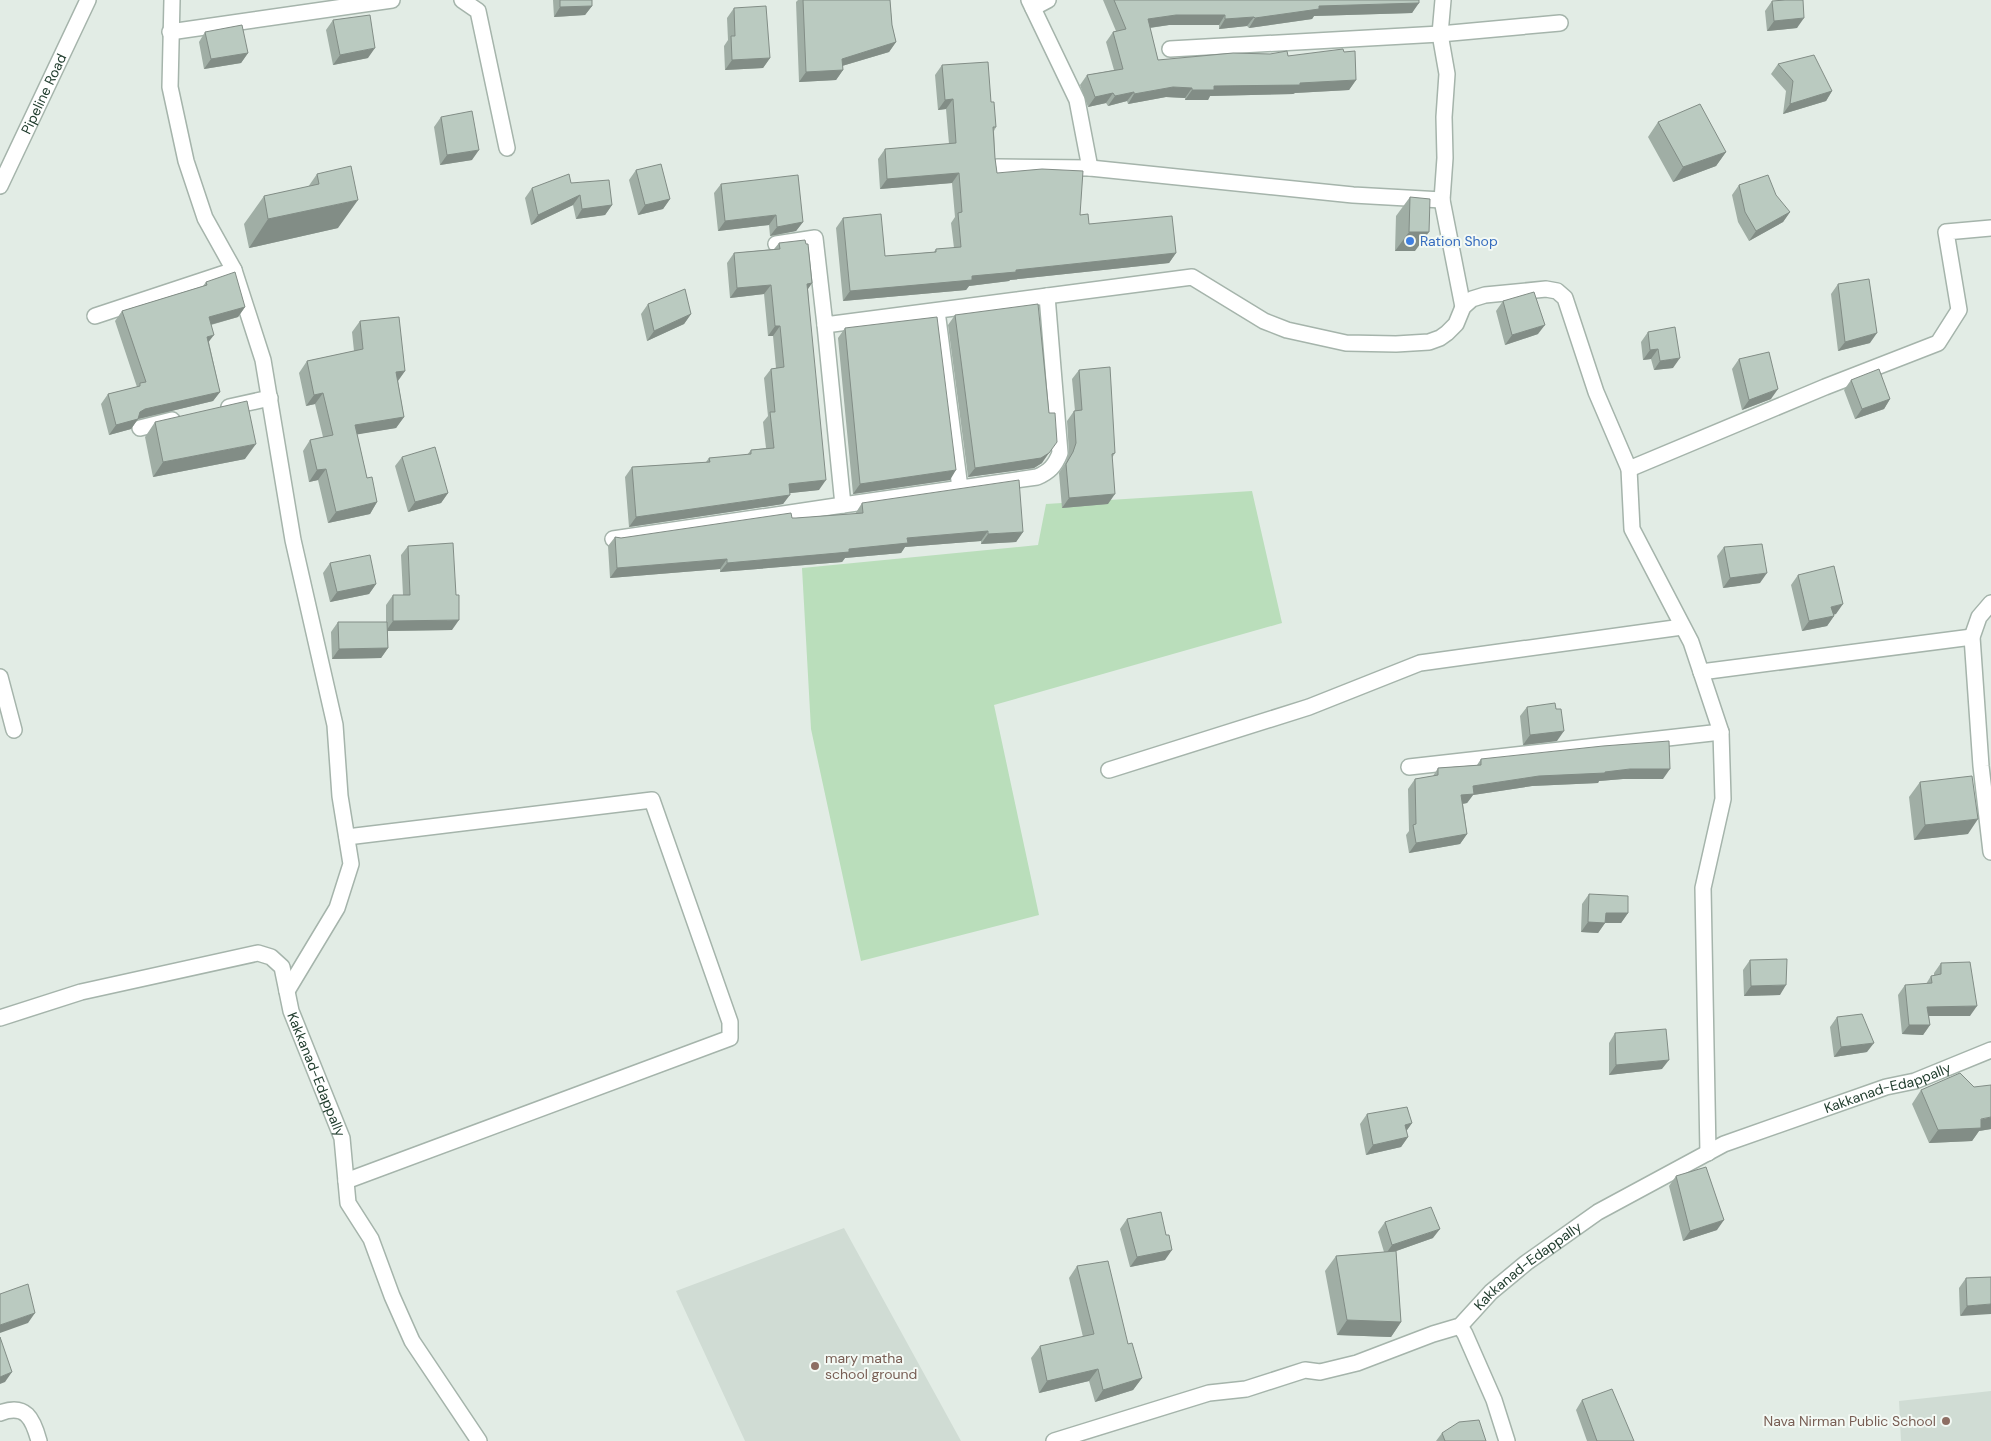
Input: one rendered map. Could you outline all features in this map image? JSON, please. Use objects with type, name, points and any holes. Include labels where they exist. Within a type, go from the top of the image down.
[{"type":"street","name":"Pipeline Road","points":[[0,186],[88,0]]},
{"type":"street","points":[[172,0],[170,88],[186,161],[205,218],[234,270],[264,360],[293,540],[334,725],[340,796],[351,864],[337,908],[287,991]]},
{"type":"street","points":[[170,32],[392,0]]},
{"type":"street","points":[[462,0],[477,6],[507,148]]},
{"type":"street","points":[[1048,0],[1031,4],[1077,100],[1090,168]]},
{"type":"street","points":[[1443,0],[1440,34],[1447,74],[1442,200],[1463,307]]},
{"type":"street","points":[[1170,49],[1440,34],[1560,23]]},
{"type":"street","points":[[997,168],[1090,168],[1354,195],[1442,200]]},
{"type":"street","points":[[1629,469],[1825,387],[1938,343],[1959,310],[1946,232],[1991,228]]},
{"type":"street","points":[[776,244],[815,238],[826,325],[843,504]]},
{"type":"street","points":[[95,316],[234,270]]},
{"type":"street","points":[[826,325],[1192,277],[1264,321],[1287,330],[1346,343],[1396,344],[1429,342],[1440,338],[1456,324],[1463,307],[1472,300],[1485,295],[1546,289],[1557,292],[1565,298],[1596,392],[1629,469],[1632,529],[1691,642],[1722,732],[1723,799],[1703,888],[1708,1152]]},
{"type":"street","points":[[613,540],[843,504],[1037,478],[1047,473],[1056,463],[1060,453],[1047,296]]},
{"type":"street","points":[[937,310],[960,488]]},
{"type":"street","points":[[214,411],[270,398]]},
{"type":"street","points":[[140,428],[186,417]]},
{"type":"street","points":[[1991,603],[1979,617],[1972,637],[1981,766],[1991,852]]},
{"type":"street","points":[[1109,770],[1309,707],[1420,663],[1682,628]]},
{"type":"street","points":[[1700,672],[1972,637]]},
{"type":"street","points":[[0,677],[14,730]]},
{"type":"street","points":[[1409,767],[1722,732]]},
{"type":"street","points":[[346,837],[652,800],[730,1022],[730,1038],[346,1181]]},
{"type":"street","name":"Kakkanad-Edappally","points":[[0,1018],[81,992],[258,953],[271,957],[282,966],[291,1011],[342,1138],[348,1204],[371,1239],[392,1296],[412,1341],[479,1441]]},
{"type":"street","name":"Kakkanad-Edappally","points":[[1054,1441],[1209,1393],[1246,1389],[1305,1370],[1320,1372],[1357,1364],[1460,1326],[1492,1292],[1526,1263],[1598,1212],[1708,1152],[1724,1144],[1886,1087],[1915,1081],[1991,1050]]},
{"type":"street","points":[[1460,1326],[1494,1400],[1507,1441]]},
{"type":"street","points":[[0,1412],[19,1410],[26,1413],[32,1421],[39,1441]]},
{"type":"shaded area","name":"mary matha school ground","points":[[844,1228],[961,1441],[745,1441],[676,1291]]},
{"type":"shaded area","name":"Nava Nirman Public School","points":[[1991,1391],[1991,1441],[1901,1441],[1899,1401]]},
{"type":"green space","points":[[1252,491],[1282,623],[994,705],[1039,915],[861,961],[811,729],[802,568],[1038,545],[1046,504]]},
{"type":"building","points":[[560,0],[592,0],[592,6],[560,7]]},
{"type":"building","points":[[803,0],[890,0],[892,25],[896,42],[842,59],[843,70],[806,72]]},
{"type":"building","points":[[1114,0],[1419,0],[1419,3],[1319,6],[1319,9],[1255,18],[1225,19],[1225,15],[1176,15],[1148,19],[1158,60],[1233,53],[1270,54],[1287,51],[1288,56],[1343,49],[1344,52],[1355,51],[1356,80],[1300,83],[1300,85],[1214,86],[1214,90],[1192,90],[1192,88],[1173,87],[1134,94],[1134,92],[1115,96],[1113,93],[1095,97],[1087,75],[1123,69],[1113,32],[1126,29]]},
{"type":"building","points":[[1803,0],[1804,18],[1774,21],[1772,1]]},
{"type":"building","points":[[766,6],[770,58],[732,60],[731,36],[735,36],[734,8]]},
{"type":"building","points":[[370,15],[375,48],[340,55],[333,20]]},
{"type":"building","points":[[242,25],[248,53],[211,59],[205,32]]},
{"type":"building","points":[[1814,55],[1832,91],[1790,104],[1793,81],[1778,64]]},
{"type":"building","points":[[988,62],[991,102],[994,102],[996,127],[993,127],[997,173],[1042,169],[1083,171],[1080,215],[1088,214],[1089,224],[1172,216],[1176,253],[1016,270],[1016,272],[972,276],[972,280],[850,291],[843,218],[881,214],[885,256],[936,252],[936,249],[961,247],[958,213],[962,212],[959,173],[887,179],[885,149],[956,143],[953,99],[945,100],[942,65]]},
{"type":"building","points":[[1700,104],[1726,152],[1683,167],[1658,122]]},
{"type":"building","points":[[472,111],[479,150],[447,155],[441,117]]},
{"type":"building","points":[[661,164],[670,199],[645,205],[636,170]]},
{"type":"building","points":[[351,166],[358,200],[268,219],[264,196],[319,184],[317,174]]},
{"type":"building","points":[[569,174],[571,183],[609,180],[612,205],[582,209],[580,195],[538,215],[532,188]]},
{"type":"building","points":[[798,175],[803,222],[777,227],[776,215],[725,221],[721,184]]},
{"type":"building","points":[[1768,175],[1776,195],[1790,212],[1756,231],[1745,212],[1739,185]]},
{"type":"building","points":[[1410,197],[1430,199],[1429,232],[1409,232]]},
{"type":"building","points":[[805,240],[806,244],[808,244],[812,283],[807,284],[826,480],[789,484],[790,495],[636,517],[632,467],[710,462],[709,458],[751,454],[751,450],[774,448],[770,412],[775,412],[771,369],[784,367],[780,326],[775,326],[771,285],[737,288],[734,253],[780,249],[779,243]]},
{"type":"building","points":[[235,272],[245,307],[209,317],[214,335],[207,337],[220,392],[145,409],[140,412],[138,419],[116,425],[108,394],[140,386],[140,383],[146,382],[122,311],[207,285],[206,282]]},
{"type":"building","points":[[1869,279],[1877,333],[1845,342],[1838,284]]},
{"type":"building","points":[[685,289],[691,314],[654,331],[648,304]]},
{"type":"building","points":[[1534,292],[1545,325],[1512,335],[1503,301]]},
{"type":"building","points":[[1038,304],[1049,413],[1055,413],[1057,442],[1049,453],[1041,458],[975,468],[955,315]]},
{"type":"building","points":[[399,317],[405,371],[396,372],[404,417],[355,425],[367,478],[372,477],[377,502],[336,512],[326,469],[317,470],[310,440],[333,435],[323,393],[314,395],[307,361],[363,349],[360,321]]},
{"type":"building","points":[[937,317],[956,470],[860,484],[845,328]]},
{"type":"building","points":[[1675,327],[1680,358],[1660,361],[1658,349],[1650,350],[1648,332]]},
{"type":"building","points":[[1769,352],[1778,389],[1749,400],[1739,359]]},
{"type":"building","points":[[1110,367],[1115,453],[1112,454],[1115,494],[1069,498],[1066,464],[1076,443],[1074,411],[1082,410],[1079,370]]},
{"type":"building","points":[[1879,369],[1890,399],[1862,409],[1851,380]]},
{"type":"building","points":[[247,401],[256,444],[163,462],[155,422]]},
{"type":"building","points":[[435,447],[448,493],[415,502],[402,457]]},
{"type":"building","points":[[1019,480],[1023,532],[988,534],[988,531],[907,538],[908,543],[849,549],[849,552],[727,563],[727,559],[617,568],[615,537],[621,538],[791,513],[792,518],[796,518],[863,513],[862,503]]},
{"type":"building","points":[[453,543],[456,595],[459,595],[459,620],[393,621],[393,595],[410,595],[408,546]]},
{"type":"building","points":[[1762,544],[1767,573],[1730,578],[1724,547]]},
{"type":"building","points":[[370,555],[376,584],[337,592],[330,563]]},
{"type":"building","points":[[1834,566],[1843,604],[1831,607],[1834,616],[1809,621],[1798,575]]},
{"type":"building","points":[[338,622],[387,622],[388,648],[339,649]]},
{"type":"building","points":[[1555,703],[1556,709],[1561,709],[1564,731],[1530,735],[1527,707]]},
{"type":"building","points":[[1669,741],[1670,769],[1630,769],[1605,773],[1539,776],[1473,786],[1474,794],[1461,795],[1467,834],[1416,843],[1413,825],[1416,824],[1415,779],[1438,775],[1438,768],[1481,765],[1481,759]]},
{"type":"building","points":[[1972,776],[1978,819],[1925,825],[1920,782]]},
{"type":"building","points":[[1589,894],[1628,896],[1628,913],[1606,913],[1605,923],[1588,922]]},
{"type":"building","points":[[1787,959],[1786,985],[1751,986],[1750,960]]},
{"type":"building","points":[[1970,962],[1977,1006],[1927,1007],[1930,1025],[1909,1025],[1905,985],[1932,983],[1931,976],[1941,974],[1941,963]]},
{"type":"building","points":[[1862,1014],[1874,1043],[1841,1047],[1837,1017]]},
{"type":"building","points":[[1666,1029],[1669,1060],[1616,1065],[1615,1033]]},
{"type":"building","points":[[1960,1073],[1974,1087],[1991,1085],[1991,1117],[1981,1119],[1981,1128],[1938,1130],[1921,1090]]},
{"type":"building","points":[[1407,1107],[1412,1123],[1405,1125],[1408,1137],[1373,1145],[1367,1114]]},
{"type":"building","points":[[1706,1167],[1724,1220],[1690,1231],[1676,1176]]},
{"type":"building","points":[[1431,1207],[1440,1229],[1392,1245],[1385,1222]]},
{"type":"building","points":[[1161,1212],[1166,1235],[1169,1235],[1172,1250],[1137,1257],[1127,1219]]},
{"type":"building","points":[[1396,1251],[1401,1322],[1347,1320],[1336,1256]]},
{"type":"building","points":[[1108,1261],[1128,1344],[1132,1343],[1142,1378],[1103,1390],[1098,1369],[1047,1381],[1040,1346],[1094,1334],[1077,1266]]},
{"type":"building","points":[[1991,1277],[1991,1304],[1967,1306],[1966,1278]]},
{"type":"building","points":[[28,1284],[35,1313],[0,1325],[0,1294]]},
{"type":"building","points":[[0,1337],[12,1372],[0,1377]]},
{"type":"building","points":[[1612,1389],[1634,1441],[1597,1441],[1582,1400]]},
{"type":"building","points":[[1479,1420],[1486,1441],[1445,1441],[1442,1433],[1459,1422]]},
{"type":"place","name":"Ration Shop","points":[[1410,241]]},
{"type":"place","name":"mary matha school ground","points":[[815,1366]]},
{"type":"place","name":"Nava Nirman Public School","points":[[1946,1421]]}]
